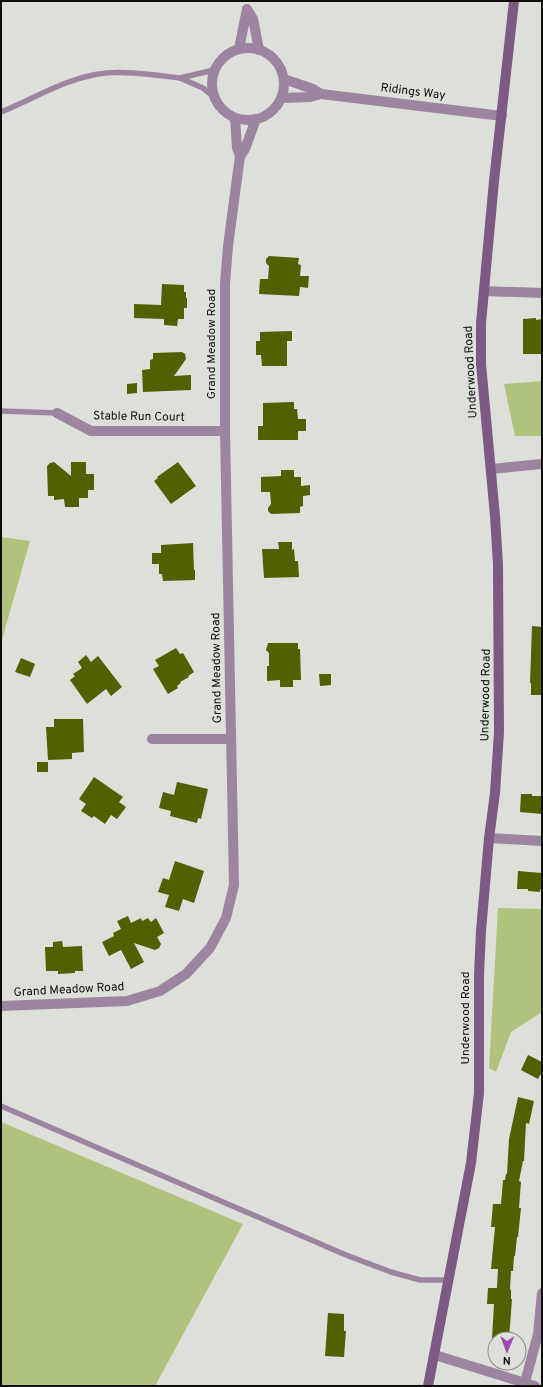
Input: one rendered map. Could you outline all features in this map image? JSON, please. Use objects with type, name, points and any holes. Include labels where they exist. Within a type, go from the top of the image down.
[{"type":"street","name":"Underwood Road","points":[[428,1386],[471,1163],[479,1093],[479,975],[481,931],[489,838],[495,793],[499,732],[498,565],[481,364],[481,323],[494,181],[514,1]]},
{"type":"street","points":[[240,49],[246,5]]},
{"type":"street","points":[[246,5],[253,19],[259,50]]},
{"type":"street","points":[[247,48],[259,50],[272,56],[282,70],[284,89],[282,98],[270,113],[256,119],[242,120],[235,118],[224,112],[213,96],[211,87],[214,70],[228,53],[247,48]]},
{"type":"street","name":"Ridings Way","points":[[284,79],[313,89],[321,94]]},
{"type":"street","name":"Ridings Way","points":[[282,98],[310,97],[321,94],[502,116]]},
{"type":"street","name":"Grand Meadow Road","points":[[235,118],[237,148],[240,156]]},
{"type":"street","name":"Grand Meadow Road","points":[[1,1006],[127,1001],[160,991],[186,974],[210,948],[226,918],[234,885],[225,431],[225,284],[228,246],[240,156],[245,149],[256,119]]},
{"type":"street","points":[[484,291],[542,293]]},
{"type":"street","name":"Stable Run Court","points":[[57,412],[91,431],[225,431]]},
{"type":"street","points":[[491,469],[542,464]]},
{"type":"street","points":[[152,739],[231,739]]},
{"type":"street","points":[[489,838],[542,841]]},
{"type":"street","points":[[435,1355],[528,1385],[538,1334],[542,1293]]},
{"type":"lane","points":[[180,78],[214,70]]},
{"type":"lane","points":[[1,112],[77,79],[98,74],[138,73],[180,78],[203,88],[213,96]]},
{"type":"lane","points":[[1,411],[57,412]]},
{"type":"lane","points":[[1,1106],[346,1255],[391,1272],[420,1280],[448,1280]]},
{"type":"green space","points":[[542,381],[542,436],[515,436],[504,384]]},
{"type":"green space","points":[[1,537],[30,541],[1,643]]},
{"type":"green space","points":[[498,908],[542,909],[542,1012],[511,1032],[496,1072],[489,1068]]},
{"type":"green space","points":[[1,1122],[243,1224],[155,1386],[1,1386]]},
{"type":"building","points":[[269,256],[299,258],[298,264],[301,265],[300,276],[309,276],[308,288],[300,287],[299,296],[259,294],[260,279],[268,279],[269,266],[266,263],[266,259]]},
{"type":"building","points":[[162,284],[184,285],[184,292],[186,292],[187,298],[187,308],[184,308],[184,319],[178,319],[177,326],[164,325],[164,319],[134,318],[134,304],[161,305]]},
{"type":"building","points":[[536,318],[536,320],[542,319],[542,354],[523,354],[523,319]]},
{"type":"building","points":[[292,331],[292,341],[287,341],[287,366],[262,366],[261,355],[256,355],[256,341],[260,341],[260,332]]},
{"type":"building","points":[[182,352],[185,354],[186,359],[174,376],[191,375],[191,390],[143,392],[142,370],[150,369],[150,360],[153,359],[153,353]]},
{"type":"building","points":[[137,383],[137,393],[127,394],[127,384]]},
{"type":"building","points":[[294,402],[294,409],[297,409],[298,419],[306,419],[306,431],[298,431],[298,440],[258,440],[258,426],[263,426],[263,403]]},
{"type":"building","points":[[54,462],[71,476],[71,462],[86,462],[86,474],[94,474],[94,490],[88,490],[88,498],[79,498],[79,507],[65,507],[64,499],[54,500],[54,496],[48,496],[47,466]]},
{"type":"building","points":[[178,462],[196,486],[171,504],[154,481],[158,478],[157,477]]},
{"type":"building","points":[[281,470],[294,470],[294,477],[301,477],[301,486],[310,485],[310,495],[303,496],[303,506],[300,507],[300,513],[271,514],[268,511],[271,504],[270,492],[261,492],[261,477],[281,476]]},
{"type":"building","points":[[278,542],[292,542],[292,550],[294,549],[295,561],[298,561],[299,577],[264,578],[262,549],[279,549]]},
{"type":"building","points":[[193,543],[195,580],[163,581],[162,574],[159,574],[159,564],[152,564],[152,553],[161,553],[161,545]]},
{"type":"building","points":[[532,626],[542,627],[542,695],[531,695]]},
{"type":"building","points":[[268,643],[298,643],[298,649],[300,649],[301,680],[293,680],[293,687],[280,687],[280,680],[267,681],[269,653],[266,650]]},
{"type":"building","points":[[176,648],[180,654],[183,653],[194,672],[180,682],[181,683],[177,686],[178,688],[168,694],[153,669],[159,666],[155,660]]},
{"type":"building","points":[[86,655],[91,662],[98,656],[122,687],[111,696],[106,689],[87,704],[70,680],[75,676],[73,674],[82,668],[78,662]]},
{"type":"building","points":[[21,658],[35,664],[30,677],[15,672]]},
{"type":"building","points":[[319,674],[331,674],[331,685],[320,686]]},
{"type":"building","points":[[54,719],[83,719],[84,752],[72,753],[72,759],[48,760],[46,727],[54,727]]},
{"type":"building","points":[[37,762],[48,762],[48,772],[37,772]]},
{"type":"building","points":[[94,777],[123,797],[119,802],[126,807],[117,819],[111,815],[105,824],[94,816],[92,818],[81,811],[86,804],[79,799]]},
{"type":"building","points":[[177,782],[208,789],[201,819],[198,818],[197,823],[170,816],[171,811],[159,808],[163,792],[174,795]]},
{"type":"building","points":[[521,794],[542,796],[542,814],[520,812]]},
{"type":"building","points":[[175,861],[204,871],[194,903],[183,899],[179,911],[165,907],[169,895],[158,892],[163,878],[169,880]]},
{"type":"building","points":[[518,871],[542,873],[542,890],[540,889],[540,892],[528,891],[528,889],[517,889]]},
{"type":"building","points":[[128,916],[131,923],[141,918],[142,921],[148,918],[151,922],[156,918],[164,933],[157,937],[161,944],[159,948],[155,950],[134,943],[144,962],[131,969],[121,950],[109,956],[102,942],[114,936],[113,933],[121,929],[117,921]]},
{"type":"building","points":[[62,941],[63,947],[82,946],[83,971],[58,974],[58,971],[46,971],[45,947],[53,947],[53,942]]},
{"type":"building","points":[[528,1055],[542,1062],[542,1072],[538,1079],[521,1070]]},
{"type":"building","points":[[518,1097],[534,1101],[529,1124],[526,1123],[524,1161],[519,1181],[521,1182],[519,1208],[521,1208],[513,1271],[511,1271],[510,1289],[512,1299],[510,1331],[492,1331],[494,1304],[487,1304],[488,1288],[497,1288],[498,1269],[491,1269],[495,1227],[491,1227],[493,1204],[501,1204],[503,1180],[505,1180],[507,1174],[509,1139]]},
{"type":"building","points":[[328,1313],[344,1314],[344,1331],[346,1331],[344,1357],[325,1356]]}]
